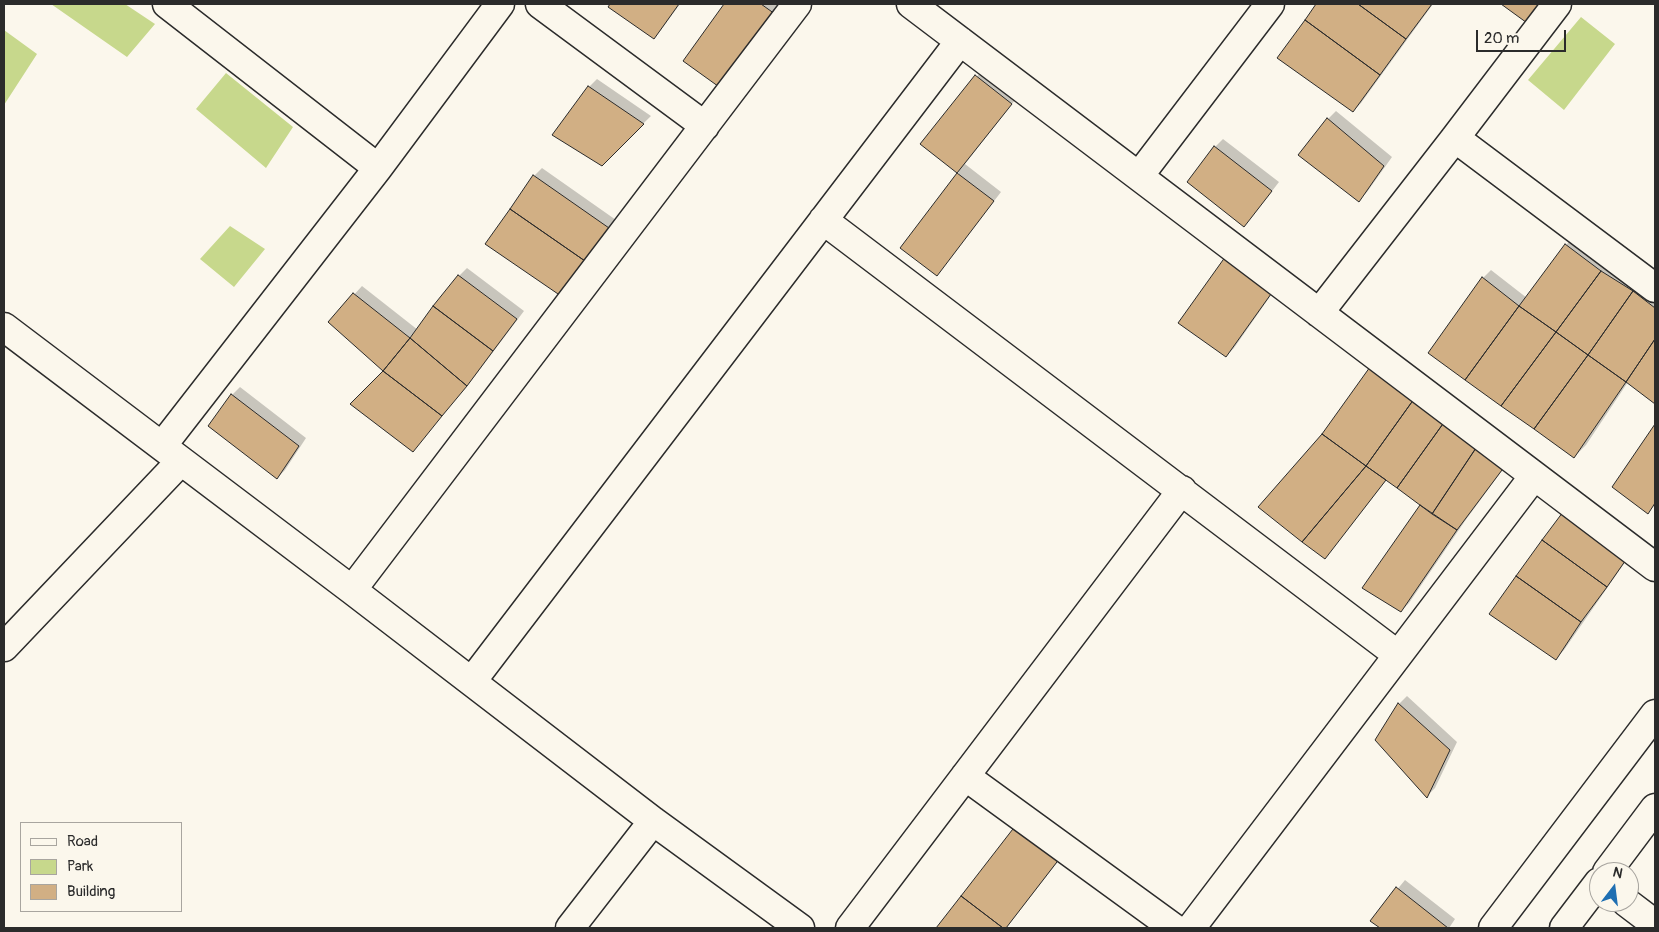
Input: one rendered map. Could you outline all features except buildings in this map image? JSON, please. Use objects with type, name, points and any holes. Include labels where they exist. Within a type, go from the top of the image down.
[{"type":"street","points":[[167,4],[378,168]]},
{"type":"street","points":[[4,647],[171,454],[378,168],[500,4]]},
{"type":"street","points":[[540,4],[705,126]]},
{"type":"street","points":[[352,590],[797,4]]},
{"type":"street","points":[[911,4],[1655,567]]},
{"type":"street","points":[[1139,176],[1270,4]]},
{"type":"street","points":[[1319,313],[1557,4]]},
{"type":"street","points":[[472,681],[960,40]]},
{"type":"street","points":[[1455,138],[1655,288]]},
{"type":"street","points":[[823,220],[1398,655]]},
{"type":"street","points":[[4,327],[472,681],[653,821],[800,928]]},
{"type":"street","points":[[1191,928],[1534,476]]},
{"type":"street","points":[[850,928],[1182,490]]},
{"type":"street","points":[[1493,928],[1655,714]]},
{"type":"street","points":[[965,776],[1174,928]]},
{"type":"street","points":[[1614,862],[1655,808]]},
{"type":"street","points":[[570,928],[653,821]]},
{"type":"street","points":[[1564,928],[1589,895]]},
{"type":"street","points":[[1639,912],[1655,924]]},
{"type":"green space","points":[[51,4],[125,4],[155,24],[127,57]]},
{"type":"green space","points":[[1581,17],[1615,44],[1564,110],[1528,80]]},
{"type":"green space","points":[[4,30],[37,54],[4,105]]},
{"type":"green space","points":[[226,73],[293,127],[266,168],[196,109]]},
{"type":"green space","points":[[230,226],[265,249],[234,287],[200,259]]}]
